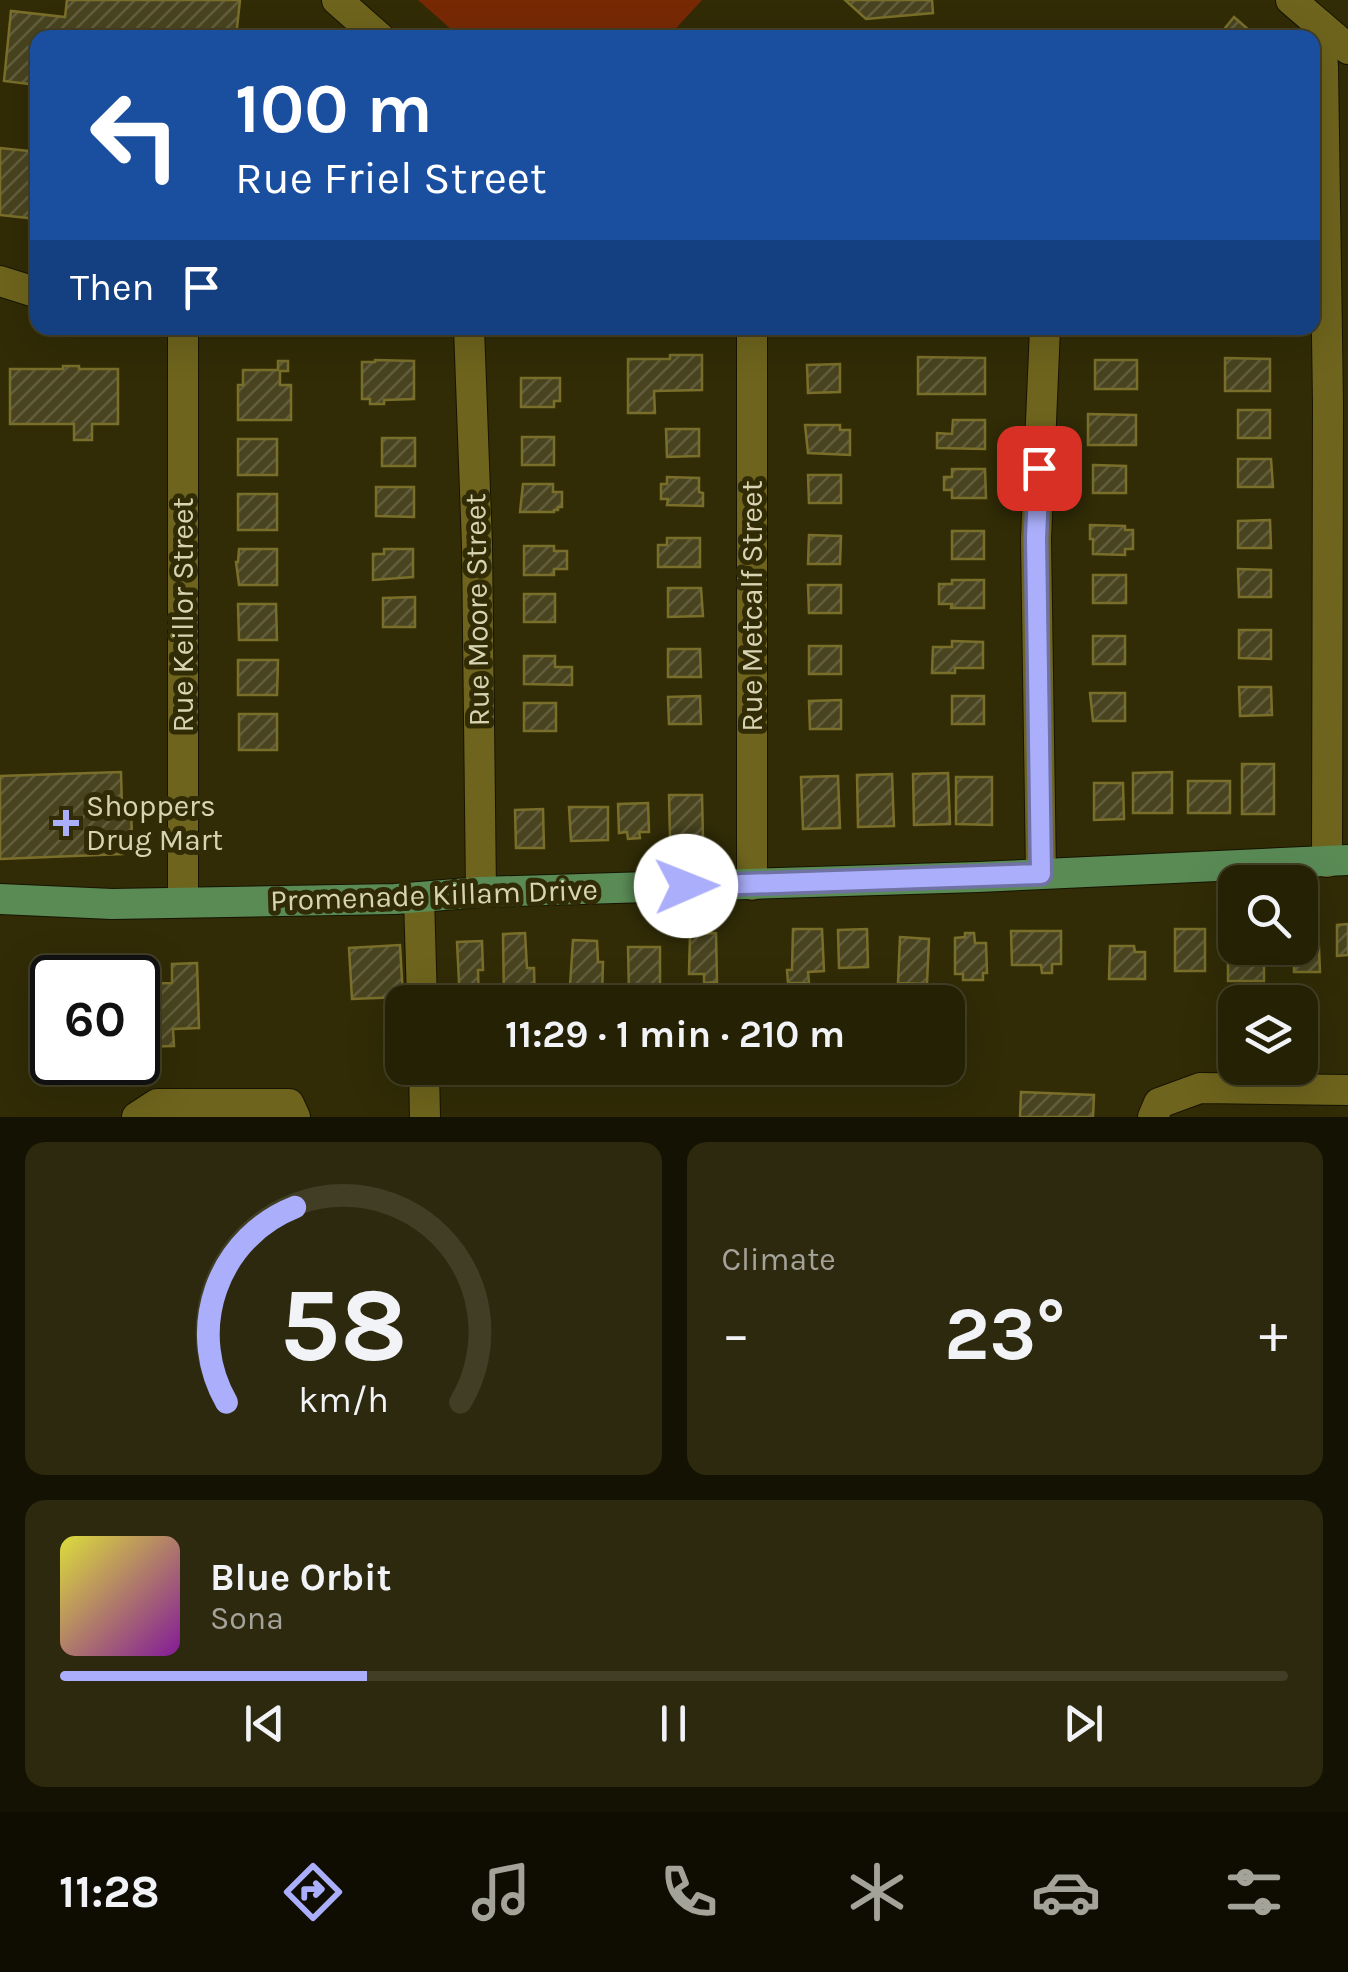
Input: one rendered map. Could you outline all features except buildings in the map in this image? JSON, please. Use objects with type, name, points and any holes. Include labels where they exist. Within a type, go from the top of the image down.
[{"type":"main road","name":"Promenade Killam Drive","points":[[2,899],[112,904],[419,897],[1338,861]]},
{"type":"street","points":[[337,0],[371,30]]},
{"type":"street","points":[[1291,0],[1348,49]]},
{"type":"street","points":[[1320,25],[1320,299],[1338,861]]},
{"type":"street","points":[[0,281],[30,290]]},
{"type":"street","name":"Rue Keillor Street","points":[[183,335],[170,740],[183,902]]},
{"type":"street","name":"Rue Moore Street","points":[[469,335],[478,545],[481,892]]},
{"type":"street","name":"Rue Metcalf Street","points":[[752,335],[752,884]]},
{"type":"street","points":[[1041,874],[1036,538],[1045,335]]},
{"type":"street","points":[[419,897],[422,985]]},
{"type":"street","points":[[424,1085],[425,1117]]},
{"type":"street","points":[[1156,1110],[1200,1088],[1348,1090]]},
{"type":"street","points":[[137,1117],[157,1104],[288,1104],[294,1117]]},
{"type":"shaded area","points":[[418,0],[702,0],[674,30],[452,30]]},
{"type":"place","name":"Shoppers Drug Mart","points":[[66,823]]},
{"type":"route","points":[[686,886],[1041,874],[1036,538],[1039,468]]}]
